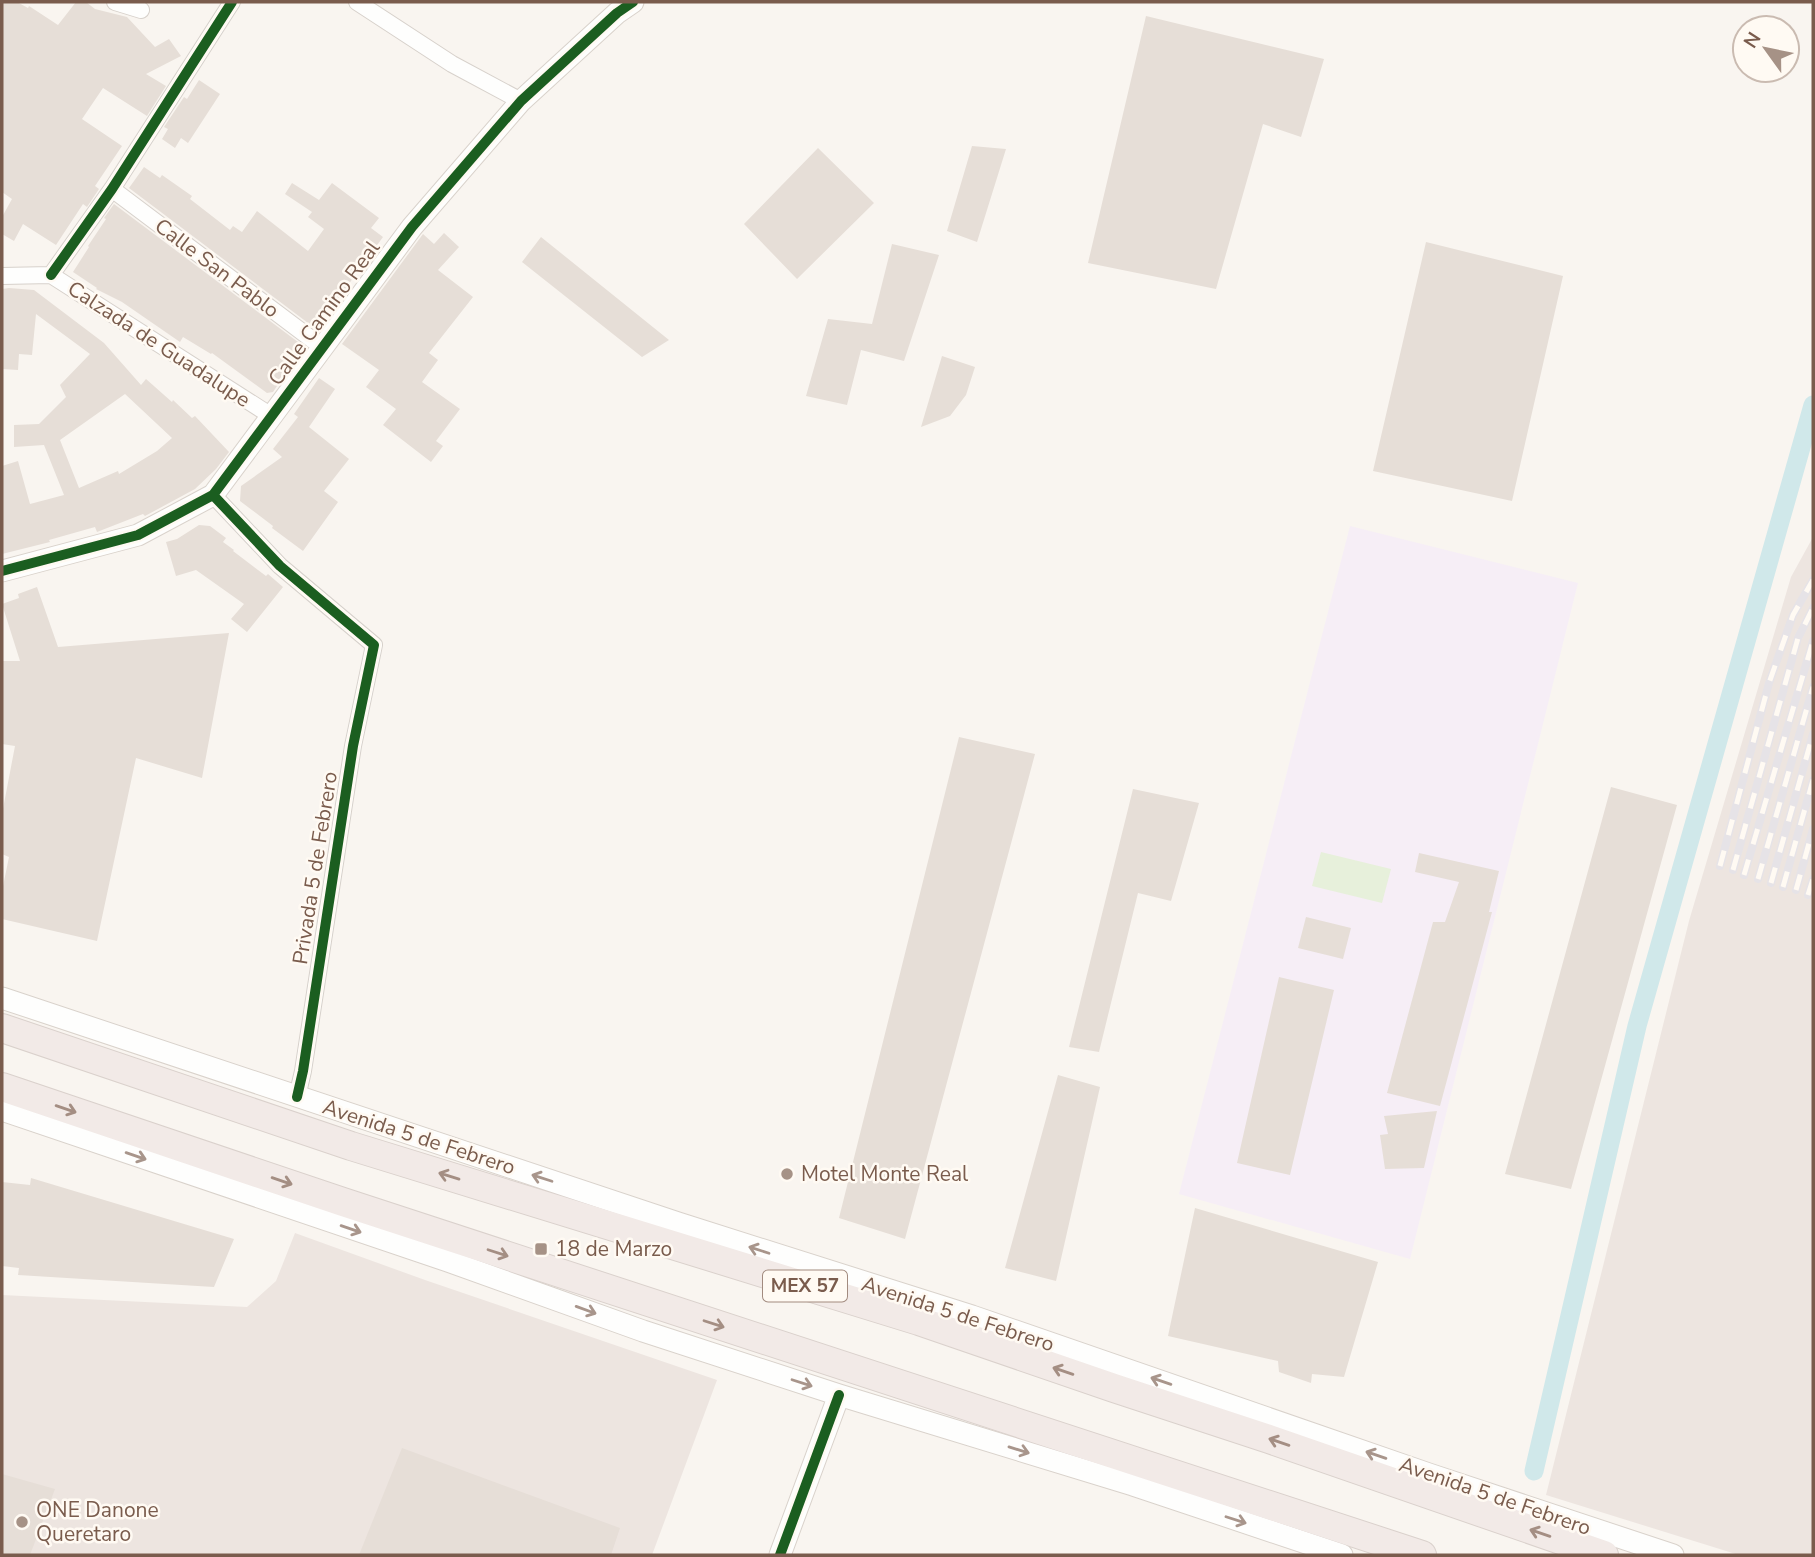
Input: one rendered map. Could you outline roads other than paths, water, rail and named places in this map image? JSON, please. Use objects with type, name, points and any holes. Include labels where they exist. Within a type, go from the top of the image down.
[{"type":"highway","name":"Avenida 5 de Febrero","points":[[2,1028],[351,1146],[919,1321],[1604,1555]]},
{"type":"highway","points":[[2,1087],[435,1232],[1422,1555]]},
{"type":"main road","name":"Calle Camino Real","points":[[2,570],[138,535],[213,495],[412,227],[521,101],[617,13],[633,2]]},
{"type":"main road","name":"Avenida 5 de Febrero","points":[[2,998],[793,1261],[972,1316],[1673,1555]]},
{"type":"main road","points":[[2,1110],[460,1265],[643,1331],[839,1395],[1133,1485],[1342,1555]]},
{"type":"main road","points":[[780,1555],[839,1395]]},
{"type":"street","points":[[116,2],[141,10]]},
{"type":"street","points":[[51,275],[112,189],[232,2]]},
{"type":"street","points":[[357,2],[452,64],[521,101]]},
{"type":"street","name":"Calle San Pablo","points":[[112,189],[322,346]]},
{"type":"street","name":"Calzada de Guadalupe","points":[[2,276],[51,275],[273,417]]},
{"type":"street","name":"Privada 5 de Febrero","points":[[213,495],[280,566],[374,645],[354,746],[297,1097]]},
{"type":"waterway","points":[[1534,1471],[1637,1026],[1813,405]]},
{"type":"railway","points":[[1720,866],[1769,683],[1793,615],[1813,580]]},
{"type":"railway","points":[[1733,870],[1798,638],[1813,608]]},
{"type":"railway","points":[[1744,875],[1813,641]]},
{"type":"railway","points":[[1758,879],[1813,687]]},
{"type":"railway","points":[[1771,883],[1813,734]]},
{"type":"railway","points":[[1783,887],[1813,780]]},
{"type":"railway","points":[[1796,890],[1813,829]]},
{"type":"railway","points":[[1808,895],[1813,879]]},
{"type":"place","name":"Motel Monte Real","points":[[787,1174]]},
{"type":"place","name":"18 de Marzo","points":[[541,1249]]},
{"type":"place","name":"ONE Danone Queretaro","points":[[22,1522]]}]
